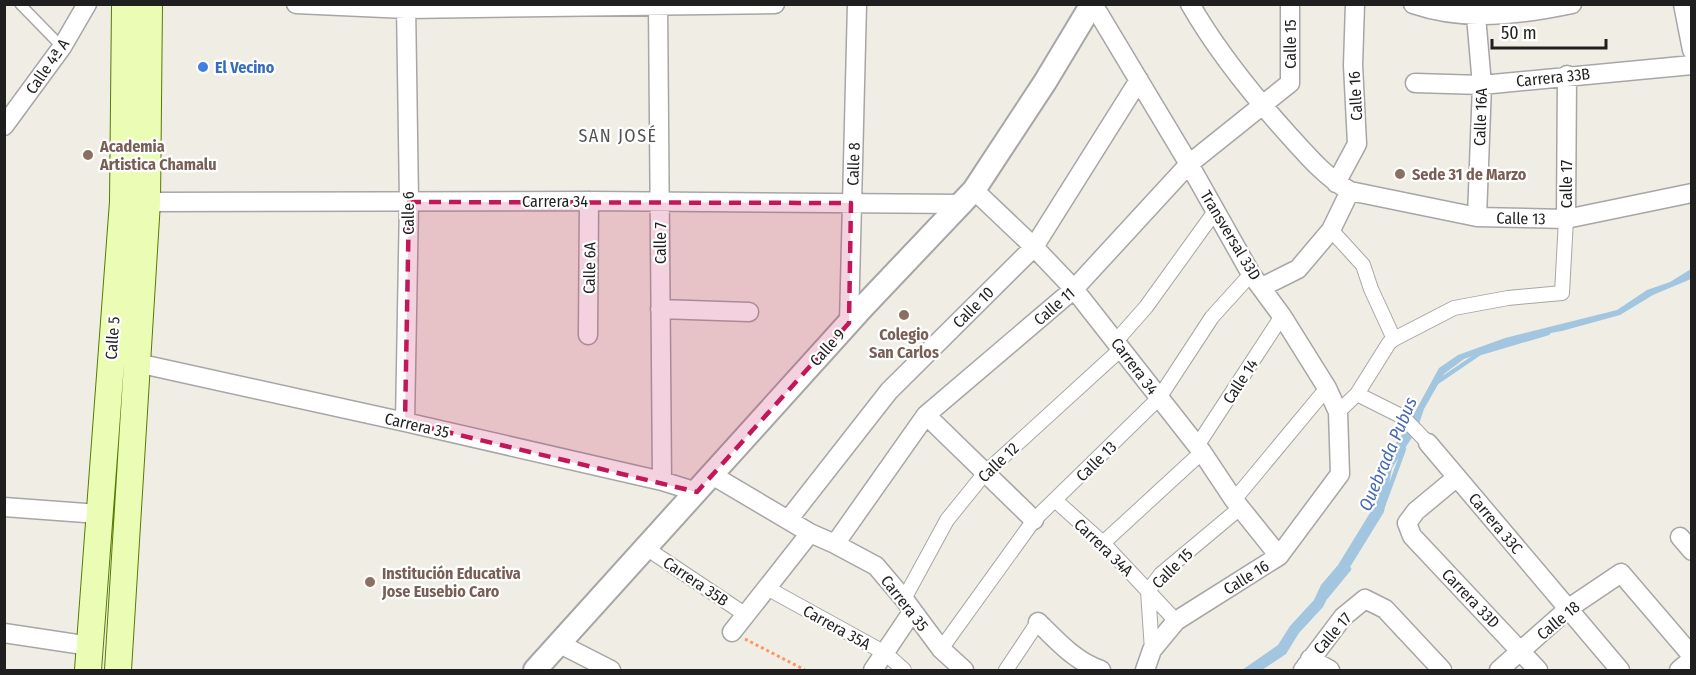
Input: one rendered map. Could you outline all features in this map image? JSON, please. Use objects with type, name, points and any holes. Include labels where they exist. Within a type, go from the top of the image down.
[{"type":"main road","name":"Calle 5","points":[[89,658],[123,202],[125,4]]},
{"type":"main road","name":"Calle 5","points":[[118,670],[147,202],[149,4]]},
{"type":"street","name":"Calle 4ª A","points":[[4,126],[62,47],[87,4]]},
{"type":"street","points":[[296,4],[406,7],[775,4]]},
{"type":"street","name":"Calle 8","points":[[849,323],[857,4]]},
{"type":"street","name":"Transversal 33D","points":[[1093,4],[1257,281],[1327,388],[1338,411],[1340,474]]},
{"type":"street","name":"Calle 9","points":[[535,670],[849,323],[969,197],[1093,4]]},
{"type":"street","points":[[1190,4],[1208,35],[1263,106],[1306,154],[1343,187]]},
{"type":"street","name":"Calle 15","points":[[1290,4],[1290,83]]},
{"type":"street","name":"Calle 16","points":[[1343,187],[1357,144],[1353,65],[1355,4]]},
{"type":"street","points":[[1413,4],[1424,8],[1476,16],[1572,4]]},
{"type":"street","points":[[1683,4],[1692,50]]},
{"type":"street","name":"Calle 7","points":[[658,5],[662,481]]},
{"type":"street","name":"Calle 6","points":[[405,422],[409,202],[406,7]]},
{"type":"street","name":"Calle 16A","points":[[1476,16],[1482,85],[1477,217]]},
{"type":"street","name":"Carrera 33B","points":[[1415,83],[1482,85],[1567,75],[1692,65]]},
{"type":"street","name":"Calle 17","points":[[1394,339],[1454,308],[1508,298],[1562,293],[1566,219],[1567,75]]},
{"type":"street","name":"Calle 10","points":[[788,520],[889,391],[1034,247],[1139,80]]},
{"type":"street","name":"Calle 11","points":[[835,544],[926,415],[1074,290],[1189,164],[1290,83]]},
{"type":"street","name":"Calle 13","points":[[941,649],[1034,520],[1159,398],[1212,317],[1257,281],[1298,269],[1331,230],[1343,187],[1477,217],[1566,219],[1692,193]]},
{"type":"street","name":"Carrera 34","points":[[147,202],[851,203],[969,197],[1034,247],[1074,290],[1199,449],[1237,504],[1279,556]]},
{"type":"street","name":"Calle 6A","points":[[588,335],[589,201]]},
{"type":"street","name":"Calle 12","points":[[873,670],[885,653],[947,520],[985,473],[1118,345],[1216,210]]},
{"type":"street","points":[[1331,230],[1363,266],[1394,339],[1389,343],[1357,394],[1338,411]]},
{"type":"street","points":[[660,309],[749,312]]},
{"type":"street","name":"Calle 14","points":[[1103,543],[1199,449],[1282,316]]},
{"type":"street","name":"Carrera 35","points":[[137,363],[662,481],[697,492]]},
{"type":"street","name":"Calle 15","points":[[1152,650],[1148,591],[1161,574],[1237,504],[1327,388]]},
{"type":"street","name":"Carrera 33C","points":[[1357,394],[1404,417],[1620,670]]},
{"type":"street","points":[[926,415],[1034,520]]},
{"type":"street","name":"Calle 16","points":[[1145,670],[1152,650],[1176,621],[1279,556],[1340,474]]},
{"type":"street","name":"Carrera 35","points":[[712,475],[810,533],[876,566],[941,649],[964,670]]},
{"type":"street","name":"Carrera 33D","points":[[1457,477],[1416,511],[1407,523],[1412,536],[1538,670]]},
{"type":"street","name":"Carrera 34A","points":[[1056,501],[1103,543],[1176,621]]},
{"type":"street","points":[[4,507],[99,514]]},
{"type":"street","points":[[732,632],[810,533]]},
{"type":"street","name":"Carrera 35B","points":[[646,548],[746,615]]},
{"type":"street","name":"Calle 18","points":[[1499,670],[1569,608],[1621,573],[1692,657]]},
{"type":"street","name":"Carrera 35A","points":[[767,588],[885,653],[904,670]]},
{"type":"street","name":"Calle 17","points":[[1307,665],[1343,617],[1365,599],[1385,609],[1442,670]]},
{"type":"street","points":[[1006,670],[1038,622],[1065,648],[1092,667],[1101,670]]},
{"type":"street","points":[[4,633],[89,658]]},
{"type":"street","points":[[560,644],[612,670]]},
{"type":"street","points":[[1679,670],[1692,657]]},
{"type":"street","points":[[1307,665],[1330,670]]},
{"type":"lane","points":[[20,4],[62,47]]},
{"type":"path","points":[[732,632],[805,670]]},
{"type":"highlighted area","points":[[409,202],[851,203],[849,323],[697,492],[405,422]]},
{"type":"water","points":[[1691,269],[1691,279],[1653,295],[1620,315],[1534,336],[1486,351],[1464,359],[1444,374],[1424,409],[1417,430],[1392,468],[1384,512],[1347,572],[1331,591],[1323,607],[1299,633],[1286,654],[1262,670],[1242,670],[1278,645],[1338,565],[1373,508],[1381,464],[1404,432],[1439,368],[1458,355],[1505,338],[1617,310],[1647,290],[1670,282]]},
{"type":"waterway","name":"Quebrada Pubus","points":[[1436,383],[1480,353],[1548,333]]},
{"type":"waterway","name":"Quebrada Pubus","points":[[1383,506],[1404,449]]},
{"type":"waterway","name":"Quebrada Pubus","points":[[1326,597],[1349,569]]},
{"type":"place","name":"El Vecino","points":[[203,67]]},
{"type":"place","name":"Academia Artistica Chamalu","points":[[88,155]]},
{"type":"place","name":"Sede 31 de Marzo","points":[[1400,174]]},
{"type":"place","name":"Colegio San Carlos","points":[[904,315]]},
{"type":"place","name":"Institución Educativa Jose Eusebio Caro","points":[[370,582]]},
{"type":"district","name":"SAN JOSÉ","points":[[618,136]]}]
